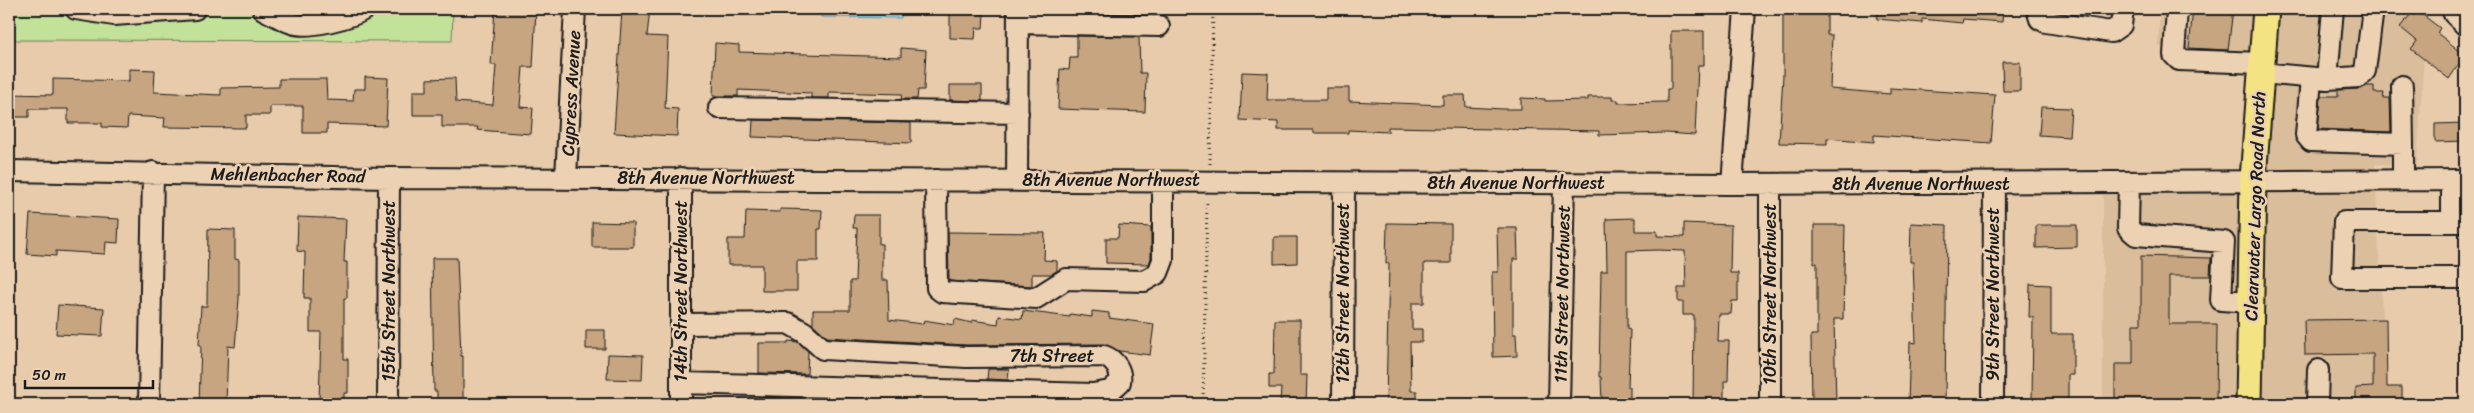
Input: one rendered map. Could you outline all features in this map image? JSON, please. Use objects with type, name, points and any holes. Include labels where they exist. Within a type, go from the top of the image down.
[{"type":"main road","name":"Clearwater Largo Road North","points":[[2249,404],[2253,179],[2266,9]]},
{"type":"street","points":[[76,9],[114,15],[195,9]]},
{"type":"street","points":[[263,9],[292,24],[303,25],[356,15],[365,9]]},
{"type":"street","name":"Cypress Avenue","points":[[566,177],[575,9]]},
{"type":"street","points":[[1732,184],[1745,9]]},
{"type":"street","points":[[2037,9],[2040,19],[2046,22],[2111,32],[2121,25],[2123,9]]},
{"type":"street","points":[[2177,9],[2174,55],[2179,60],[2262,68],[2319,79],[2359,77],[2365,72],[2373,9]]},
{"type":"street","points":[[2333,9],[2306,135],[2311,141],[2403,144]]},
{"type":"street","points":[[2452,9],[2454,14],[2465,25]]},
{"type":"street","points":[[1017,180],[1018,16],[1159,26]]},
{"type":"street","points":[[2402,86],[2403,180]]},
{"type":"street","points":[[719,108],[1018,113]]},
{"type":"street","name":"Mehlenbacher Road","points":[[9,171],[153,172],[389,178],[566,177]]},
{"type":"street","points":[[149,404],[153,172]]},
{"type":"street","name":"8th Avenue Northwest","points":[[566,177],[1163,182],[1209,180],[1344,183],[1994,184],[2253,179],[2460,182]]},
{"type":"street","name":"15th Street Northwest","points":[[388,404],[389,178]]},
{"type":"street","name":"14th Street Northwest","points":[[681,178],[681,404]]},
{"type":"street","points":[[936,180],[937,288],[942,292],[1010,298],[1036,298],[1066,279],[1144,281],[1158,273],[1163,260],[1163,182]]},
{"type":"street","points":[[2129,182],[2128,228],[2136,235],[2252,243]]},
{"type":"street","points":[[2460,182],[2452,192],[2452,211],[2460,220]]},
{"type":"street","name":"12th Street Northwest","points":[[1343,404],[1344,183]]},
{"type":"street","name":"11th Street Northwest","points":[[1559,404],[1564,183]]},
{"type":"street","name":"10th Street Northwest","points":[[1770,184],[1770,404]]},
{"type":"street","name":"9th Street Northwest","points":[[1992,404],[1994,184]]},
{"type":"street","points":[[2460,220],[2344,222],[2342,278],[2465,278]]},
{"type":"street","points":[[2224,242],[2221,300],[2251,302]]},
{"type":"street","name":"7th Street","points":[[681,383],[1093,394],[1110,391],[1120,382],[1121,374],[1112,359],[1104,356],[966,357],[823,349],[804,332],[788,323],[682,324]]},
{"type":"street","points":[[2317,404],[2318,370]]},
{"type":"path","points":[[1203,404],[1213,9]]},
{"type":"shaded area","points":[[2160,9],[2257,9],[2253,57],[2158,46]]},
{"type":"shaded area","points":[[2275,9],[2427,9],[2417,165],[2375,164],[2375,170],[2263,169]]},
{"type":"shaded area","points":[[2244,189],[2240,404],[2103,404],[2103,192]]},
{"type":"shaded area","points":[[2262,189],[2376,189],[2386,404],[2258,404]]},
{"type":"green space","points":[[9,9],[453,9],[452,41],[9,40]]},
{"type":"water","points":[[820,9],[901,9],[901,18],[821,17]]},
{"type":"building","points":[[495,9],[536,9],[533,67],[523,67],[520,107],[533,108],[531,134],[477,130],[478,127],[442,127],[442,115],[413,115],[413,91],[427,91],[427,79],[455,78],[456,102],[493,105],[496,65],[491,65]]},
{"type":"building","points":[[622,9],[650,9],[647,36],[668,37],[665,108],[678,109],[677,136],[614,133]]},
{"type":"building","points":[[950,9],[979,9],[979,13],[984,13],[983,28],[976,28],[975,39],[950,38]]},
{"type":"building","points":[[1077,9],[1140,9],[1140,14],[1077,12]]},
{"type":"building","points":[[1783,9],[1827,9],[1827,35],[1832,35],[1830,89],[1890,94],[1890,88],[1995,95],[1991,143],[1874,135],[1874,142],[1827,138],[1827,144],[1779,143],[1783,75]]},
{"type":"building","points":[[1878,9],[2003,9],[2002,22],[1963,19],[1962,23],[1922,19],[1922,23],[1877,19]]},
{"type":"building","points":[[2193,9],[2233,9],[2228,50],[2189,48]]},
{"type":"building","points":[[2415,9],[2440,28],[2437,33],[2465,55],[2449,79],[2411,49],[2417,41],[2400,27]]},
{"type":"building","points":[[1671,31],[1704,31],[1704,65],[1698,65],[1695,135],[1666,133],[1599,135],[1599,131],[1388,127],[1388,132],[1348,130],[1348,133],[1314,133],[1314,130],[1278,130],[1278,122],[1240,120],[1242,72],[1268,73],[1267,100],[1326,100],[1326,88],[1349,88],[1349,101],[1443,105],[1443,95],[1465,95],[1466,107],[1503,109],[1521,109],[1521,98],[1545,99],[1545,101],[1588,100],[1588,97],[1612,97],[1612,100],[1618,100],[1618,103],[1667,102],[1667,89],[1671,89]]},
{"type":"building","points":[[1077,36],[1139,37],[1140,73],[1146,73],[1145,112],[1058,109],[1060,69],[1069,70],[1070,58],[1077,58]]},
{"type":"building","points":[[715,43],[739,45],[739,52],[901,57],[901,48],[926,50],[924,90],[918,90],[917,99],[901,99],[902,94],[829,92],[829,98],[811,98],[811,93],[738,90],[738,96],[713,96]]},
{"type":"building","points":[[2002,62],[2020,62],[2020,91],[2003,91]]},
{"type":"building","points":[[129,69],[155,70],[154,92],[221,95],[221,88],[279,87],[279,79],[326,79],[327,100],[353,101],[354,89],[365,89],[365,77],[388,78],[386,126],[327,124],[327,133],[303,133],[303,106],[270,106],[270,115],[246,115],[246,128],[164,127],[165,118],[128,116],[127,128],[102,127],[102,123],[68,123],[68,109],[29,109],[29,117],[9,117],[9,94],[53,95],[53,79],[129,81]]},
{"type":"building","points":[[950,85],[982,85],[982,101],[950,100]]},
{"type":"building","points":[[2374,86],[2374,93],[2384,93],[2383,98],[2390,98],[2391,132],[2318,129],[2321,96],[2338,96],[2338,90],[2360,89]]},
{"type":"building","points":[[2041,107],[2071,108],[2069,137],[2039,135]]},
{"type":"building","points":[[753,120],[911,123],[911,143],[752,137]]},
{"type":"building","points":[[2465,123],[2465,141],[2435,142],[2435,124]]},
{"type":"building","points":[[780,209],[822,210],[821,229],[818,229],[818,261],[797,261],[797,291],[762,291],[762,265],[728,265],[728,239],[745,239],[746,211],[780,212]]},
{"type":"building","points":[[30,214],[119,219],[118,243],[106,242],[105,254],[56,251],[56,256],[27,254]]},
{"type":"building","points":[[854,215],[879,215],[879,244],[882,244],[882,280],[888,280],[889,320],[923,324],[924,320],[954,325],[955,319],[972,323],[972,320],[998,324],[999,316],[1022,319],[1023,311],[1070,317],[1070,314],[1092,317],[1092,311],[1109,313],[1109,318],[1154,324],[1150,355],[1119,351],[1104,344],[966,345],[827,337],[813,324],[813,310],[850,310],[850,281],[855,281],[857,228],[853,228]]},
{"type":"building","points":[[298,217],[346,219],[344,262],[347,262],[347,298],[344,298],[344,359],[348,359],[348,393],[344,393],[344,404],[319,404],[321,332],[310,332],[310,298],[304,298],[305,252],[297,251]]},
{"type":"building","points":[[1635,218],[1635,231],[1657,231],[1657,236],[1684,237],[1684,223],[1731,225],[1730,273],[1738,273],[1738,301],[1732,301],[1731,314],[1718,314],[1717,341],[1729,341],[1728,381],[1724,381],[1724,404],[1693,404],[1694,315],[1683,315],[1683,302],[1678,302],[1678,288],[1686,288],[1685,251],[1658,250],[1627,251],[1627,329],[1630,330],[1628,387],[1630,387],[1630,404],[1602,404],[1601,377],[1599,377],[1601,271],[1607,271],[1606,219]]},
{"type":"building","points":[[592,222],[633,223],[633,247],[592,247]]},
{"type":"building","points":[[1387,223],[1451,224],[1451,263],[1424,263],[1424,303],[1412,303],[1412,329],[1422,329],[1422,342],[1410,342],[1411,391],[1417,391],[1417,404],[1386,404],[1389,263],[1386,263]]},
{"type":"building","points":[[1911,223],[1947,225],[1945,404],[1908,404],[1910,342],[1916,343],[1913,262],[1910,262]]},
{"type":"building","points":[[1119,225],[1151,227],[1151,258],[1149,264],[1106,263],[1106,238],[1118,238]]},
{"type":"building","points":[[1814,225],[1845,225],[1843,319],[1834,319],[1836,404],[1812,404],[1811,335],[1817,335],[1817,263],[1814,263]]},
{"type":"building","points":[[2036,225],[2077,225],[2077,247],[2036,248]]},
{"type":"building","points":[[1497,228],[1517,228],[1518,259],[1513,259],[1513,334],[1516,334],[1517,356],[1493,357],[1492,272],[1498,272]]},
{"type":"building","points":[[208,229],[235,230],[235,259],[239,260],[239,299],[235,347],[228,346],[226,404],[199,404],[201,306],[207,306]]},
{"type":"building","points":[[948,232],[1045,233],[1044,260],[1057,261],[1057,271],[1051,274],[1032,274],[1032,286],[949,281]]},
{"type":"building","points":[[1274,237],[1297,237],[1297,263],[1274,264]]},
{"type":"building","points":[[2141,256],[2211,258],[2210,276],[2169,276],[2169,324],[2217,324],[2216,403],[2115,404],[2115,364],[2133,364],[2133,324],[2141,324]]},
{"type":"building","points":[[432,258],[457,258],[461,356],[463,356],[463,404],[437,404],[437,391],[434,391]]},
{"type":"building","points":[[2030,284],[2051,285],[2051,334],[2073,334],[2073,375],[2068,375],[2068,404],[2032,404],[2033,317],[2029,317]]},
{"type":"building","points":[[58,305],[104,308],[102,336],[56,334]]},
{"type":"building","points":[[2386,319],[2387,387],[2402,387],[2402,404],[2356,404],[2356,388],[2373,387],[2373,354],[2305,355],[2304,320]]},
{"type":"building","points":[[1275,320],[1300,320],[1300,375],[1307,375],[1306,404],[1280,404],[1281,388],[1269,388],[1269,374],[1274,374]]},
{"type":"building","points":[[586,330],[605,330],[605,349],[586,349]]},
{"type":"building","points":[[788,341],[798,342],[808,351],[807,374],[759,373],[759,343],[788,343]]},
{"type":"building","points":[[608,354],[643,355],[642,380],[607,379]]},
{"type":"building","points":[[988,369],[1009,369],[1008,380],[987,379]]},
{"type":"building","points":[[758,397],[782,398],[782,404],[758,404]]}]
